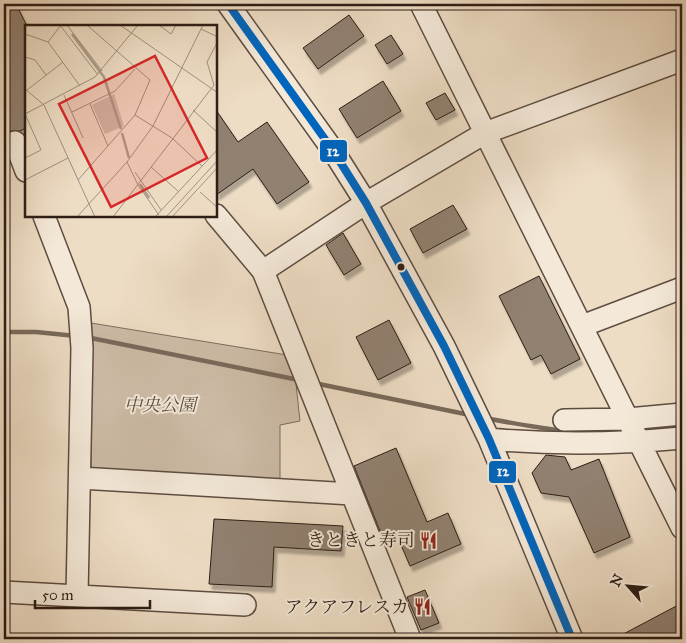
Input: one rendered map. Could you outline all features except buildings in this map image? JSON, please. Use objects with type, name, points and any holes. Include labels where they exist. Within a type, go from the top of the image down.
[{"type":"street","points":[[228,4],[332,149],[366,203],[444,346],[489,439],[572,639]]},
{"type":"street","points":[[422,4],[682,528]]},
{"type":"street","points":[[263,271],[366,203],[485,133],[682,60]]},
{"type":"street","points":[[15,142],[25,168]]},
{"type":"street","points":[[218,216],[263,271],[410,639]]},
{"type":"street","points":[[45,218],[79,307],[81,332],[80,478],[77,596]]},
{"type":"street","points":[[582,326],[682,288]]},
{"type":"street","points":[[489,439],[593,443],[682,414]]},
{"type":"street","points":[[564,420],[682,438]]},
{"type":"street","points":[[80,478],[352,494]]},
{"type":"street","points":[[4,592],[245,605]]},
{"type":"green space","name":"中央公園","points":[[91,323],[293,356],[300,421],[280,425],[280,481],[95,471],[91,467]]},
{"type":"waterway","points":[[4,332],[36,332],[76,336]]},
{"type":"waterway","points":[[86,337],[299,380]]},
{"type":"waterway","points":[[314,383],[470,415]]},
{"type":"waterway","points":[[485,418],[573,431],[608,432],[626,430]]},
{"type":"transit line","name":"12","points":[[228,4],[332,149],[366,203],[444,346],[489,439],[572,639]]},
{"type":"place","name":"きときと寿司","points":[[429,540]]},
{"type":"place","name":"アクアフレスカ","points":[[423,607]]}]
